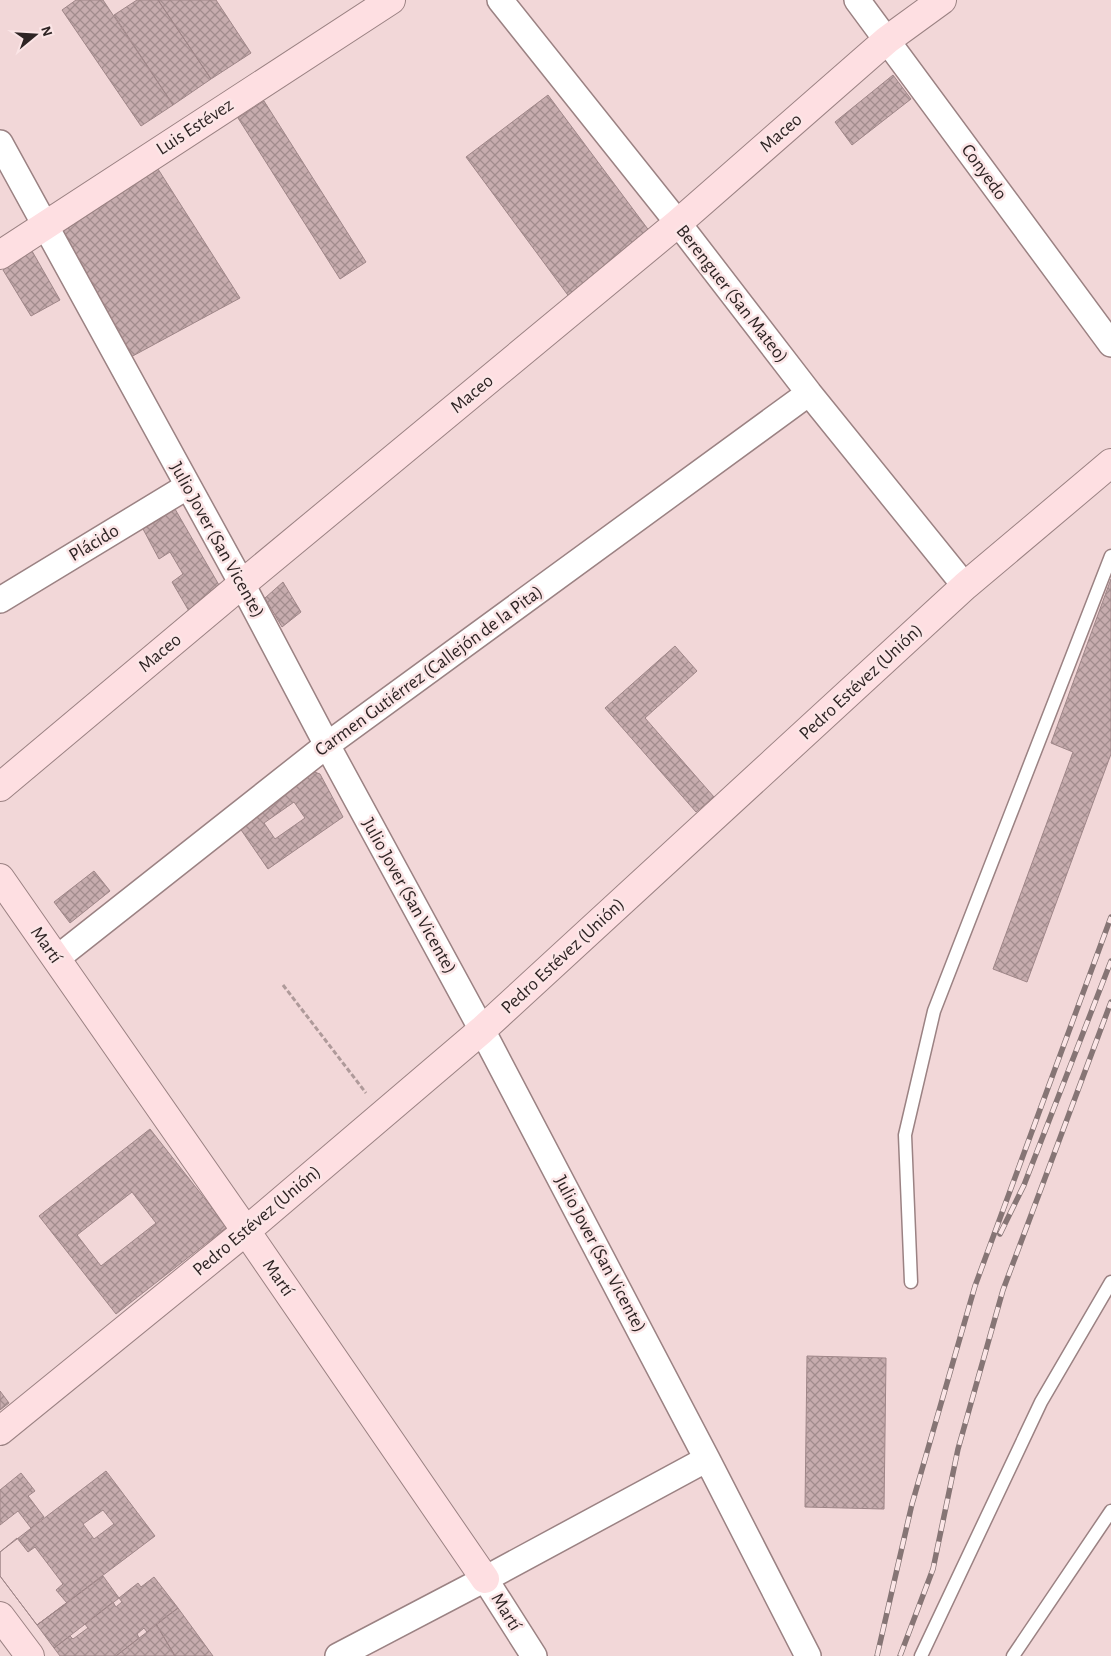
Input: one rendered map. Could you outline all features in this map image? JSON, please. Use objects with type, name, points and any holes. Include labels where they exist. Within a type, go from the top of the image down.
[{"type":"street","name":"Luis Estévez","points":[[0,255],[391,0]]},
{"type":"street","name":"Berenguer (San Mateo)","points":[[500,0],[678,223],[809,393],[965,586]]},
{"type":"street","name":"Conyedo","points":[[857,0],[1111,344]]},
{"type":"street","name":"Maceo","points":[[0,787],[678,223],[887,40],[942,0]]},
{"type":"street","name":"Julio Jover (San Vicente)","points":[[0,143],[242,584],[482,1030],[808,1656]]},
{"type":"street","name":"Carmen Gutiérrez (Callejón de la Pita)","points":[[56,959],[327,745],[809,393]]},
{"type":"street","name":"Pedro Estévez (Unión)","points":[[0,1431],[246,1231],[482,1030],[965,586],[1111,463]]},
{"type":"street","name":"Plácido","points":[[0,600],[188,486]]},
{"type":"street","name":"Martí","points":[[0,878],[485,1579],[534,1656]]},
{"type":"street","points":[[338,1656],[707,1459]]},
{"type":"street","points":[[0,1616],[30,1656]]},
{"type":"lane","points":[[911,1282],[905,1135],[934,1011],[1111,556]]},
{"type":"lane","points":[[921,1656],[1041,1402],[1111,1282]]},
{"type":"lane","points":[[1012,1656],[1111,1511]]},
{"type":"path","points":[[283,985],[383,1115]]},
{"type":"building","points":[[76,0],[103,0],[173,105],[141,126],[62,10]]},
{"type":"building","points":[[137,0],[158,0],[211,79],[173,105],[114,15]]},
{"type":"building","points":[[158,0],[216,0],[251,53],[211,79]]},
{"type":"building","points":[[893,75],[911,99],[852,145],[835,122]]},
{"type":"building","points":[[548,95],[653,236],[570,298],[466,157]]},
{"type":"building","points":[[264,101],[366,262],[340,279],[238,118]]},
{"type":"building","points":[[158,169],[240,298],[129,358],[59,234]]},
{"type":"building","points":[[32,251],[60,300],[31,316],[3,270]]},
{"type":"building","points":[[175,509],[223,592],[193,618],[172,582],[183,574],[170,552],[159,559],[143,529]]},
{"type":"building","points":[[1111,579],[1111,754],[1027,982],[993,969],[1073,752],[1051,743]]},
{"type":"building","points":[[283,582],[301,612],[282,627],[265,598]]},
{"type":"building","points":[[675,646],[697,671],[645,718],[714,797],[696,812],[605,708]]},
{"type":"building","points":[[312,771],[320,774],[343,817],[268,869],[237,824]],"holes":[[[294,802],[305,818],[275,839],[264,823]]]},
{"type":"building","points":[[94,871],[110,891],[70,923],[54,902]]},
{"type":"building","points":[[150,1129],[227,1227],[116,1314],[39,1216]],"holes":[[[132,1192],[156,1223],[101,1266],[77,1235]]]},
{"type":"building","points":[[807,1356],[886,1358],[884,1509],[805,1507]]},
{"type":"building","points":[[0,1391],[9,1403],[0,1410]]},
{"type":"building","points":[[106,1471],[155,1536],[37,1625],[0,1576],[0,1552]],"holes":[[[103,1510],[114,1524],[94,1539],[83,1524]]]},
{"type":"building","points":[[21,1473],[35,1491],[28,1496],[44,1517],[31,1528],[18,1511],[0,1525],[0,1490]]},
{"type":"building","points":[[17,1538],[28,1552],[35,1547],[63,1584],[56,1590],[67,1603],[37,1625],[0,1576],[0,1552]]},
{"type":"building","points":[[103,1576],[119,1598],[54,1648],[37,1625]]},
{"type":"building","points":[[154,1577],[178,1608],[147,1632],[144,1628],[137,1634],[139,1638],[116,1656],[60,1656],[54,1648],[70,1636],[73,1639],[88,1628],[85,1624],[113,1602],[116,1607],[122,1602],[119,1598],[138,1583],[141,1587]]},
{"type":"building","points":[[178,1608],[213,1656],[175,1656],[156,1624]]},
{"type":"building","points":[[156,1624],[175,1656],[116,1656],[147,1632]]},
{"type":"railway","points":[[877,1656],[912,1504],[975,1286],[1111,917]]},
{"type":"railway","points":[[1000,1234],[1024,1185],[1111,961]]},
{"type":"railway","points":[[900,1656],[933,1569],[958,1449],[1003,1290],[1111,1002]]}]
